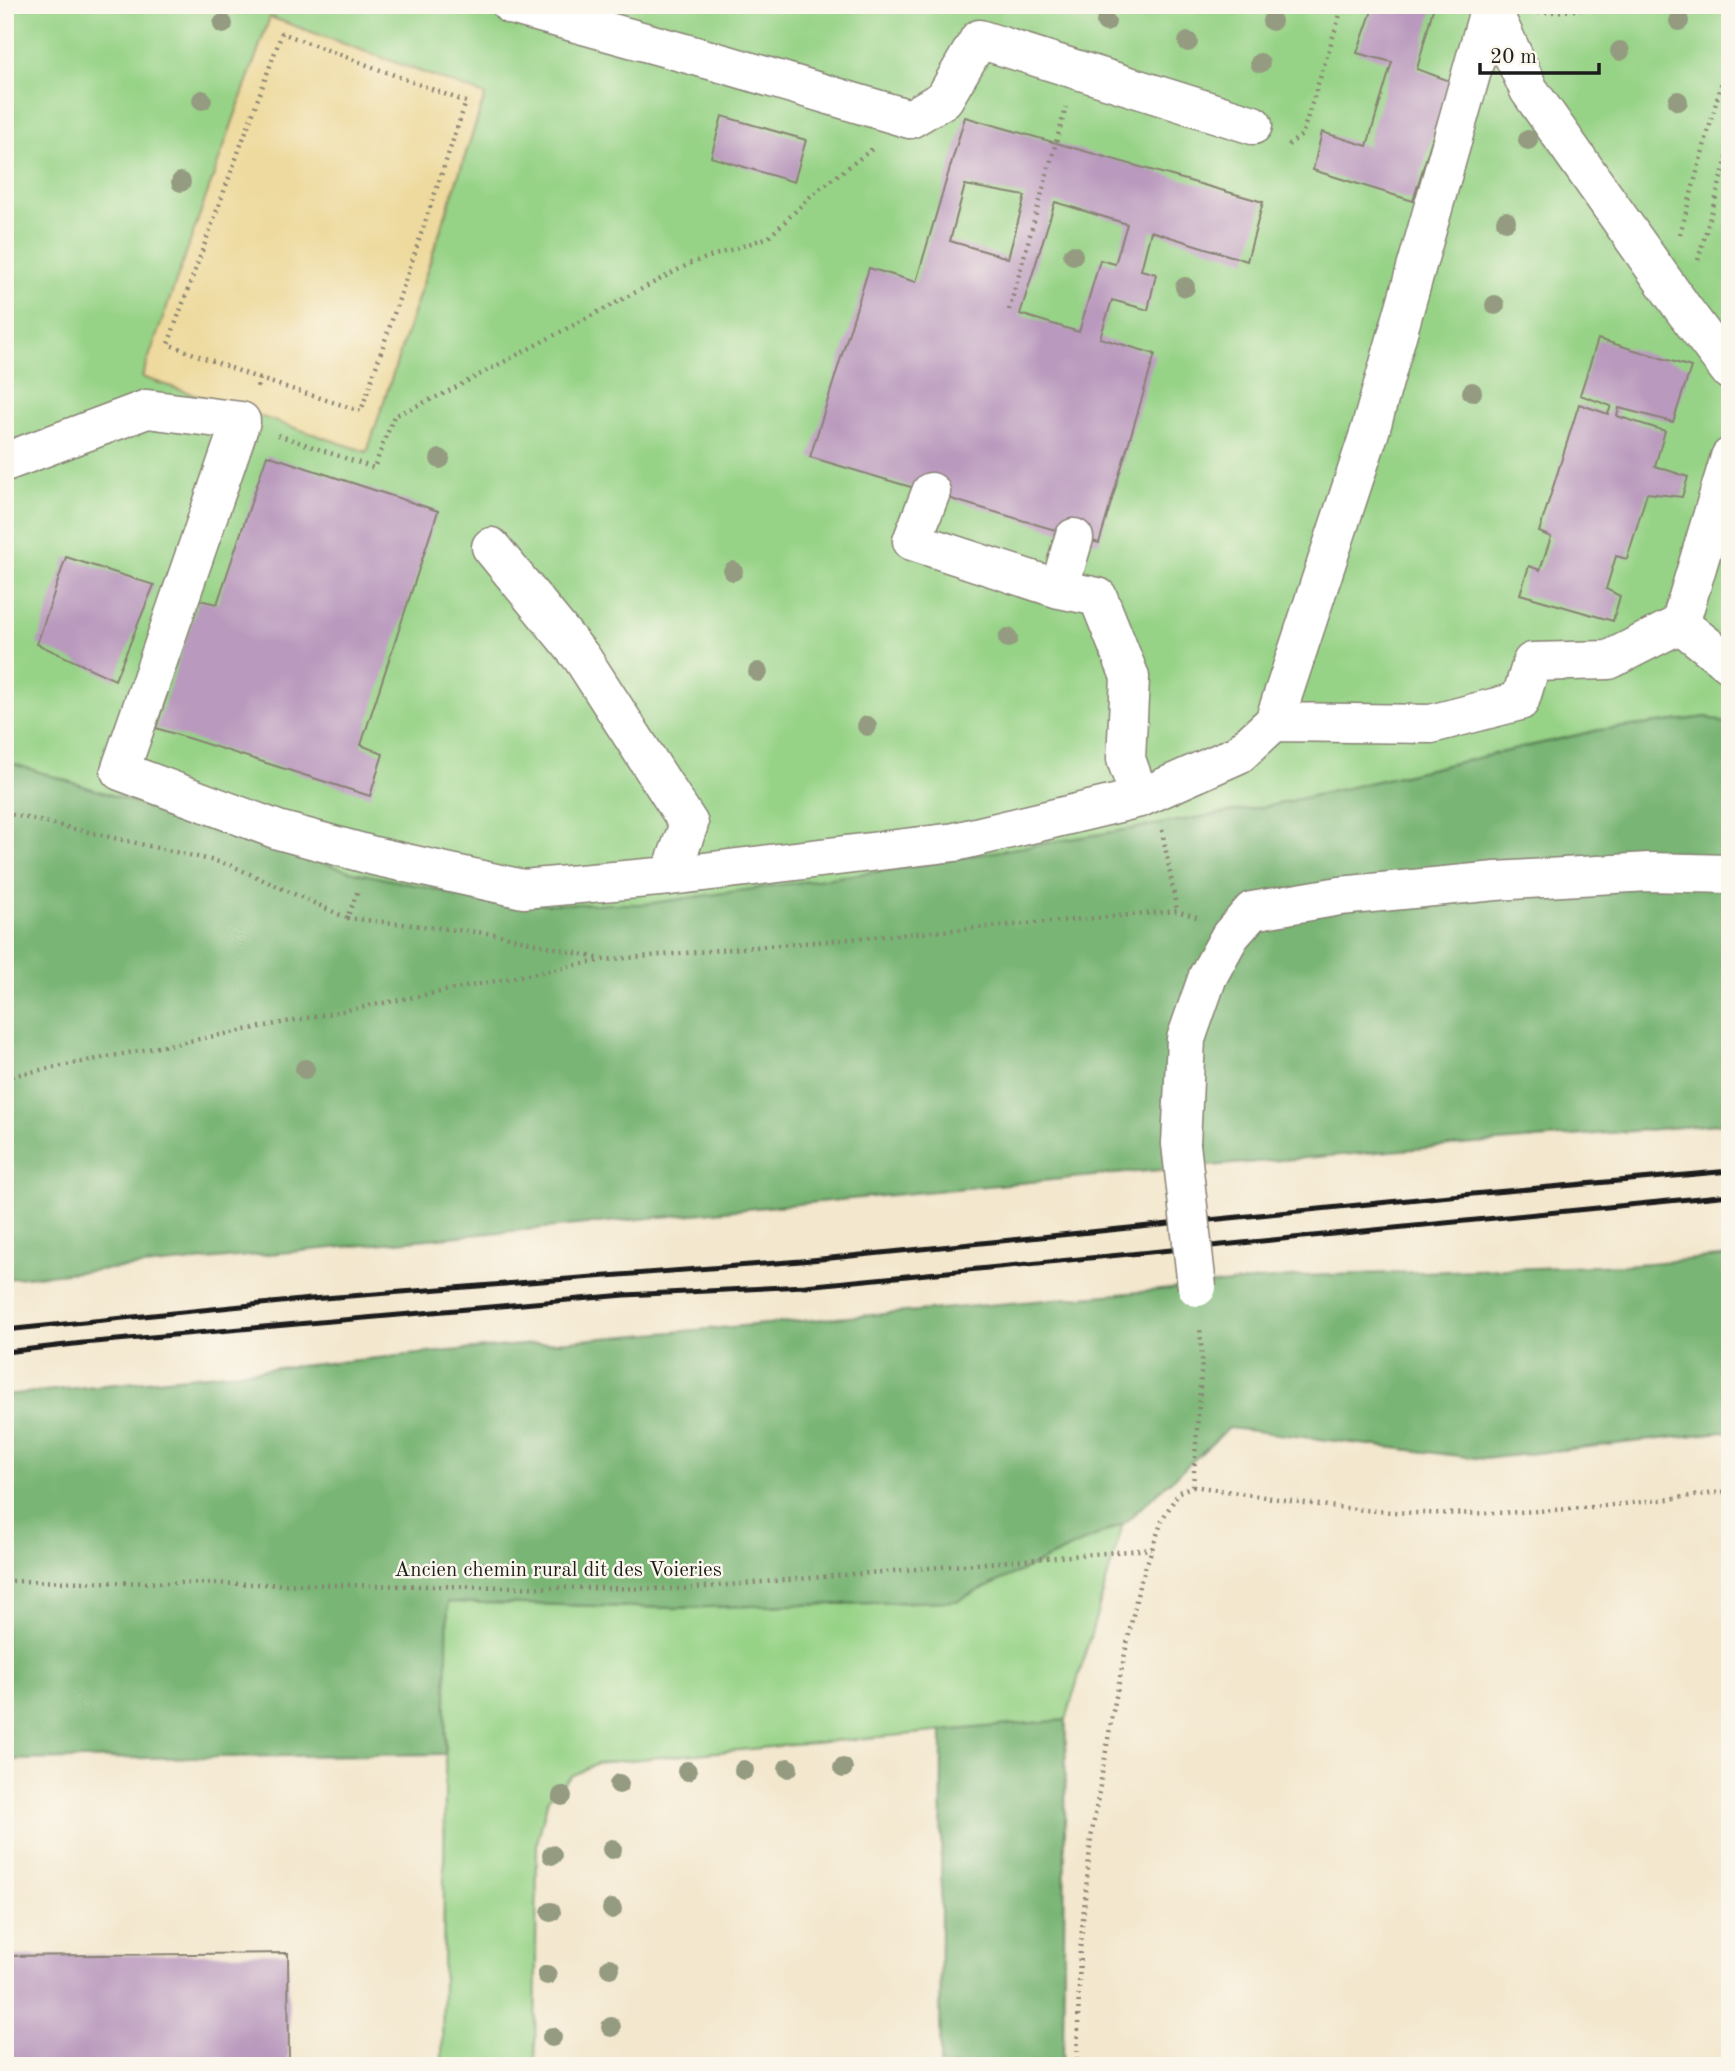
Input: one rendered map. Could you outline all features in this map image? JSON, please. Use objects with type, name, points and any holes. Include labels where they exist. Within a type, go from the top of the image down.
[{"type":"street","points":[[511,5],[589,15],[910,119],[944,99],[978,39],[1253,125]]},
{"type":"street","points":[[1490,6],[1529,90],[1730,371]]},
{"type":"street","points":[[5,462],[147,410],[240,421],[120,771],[278,830],[374,856],[523,889],[670,876],[955,842],[1140,797],[1239,754],[1274,722],[1370,431],[1490,6]]},
{"type":"street","points":[[1274,722],[1431,723],[1520,701],[1532,662],[1609,660],[1681,624],[1730,457]]},
{"type":"street","points":[[931,492],[912,541],[1059,589],[1098,597],[1130,677],[1126,759],[1140,797]]},
{"type":"street","points":[[1059,589],[1074,537]]},
{"type":"street","points":[[491,547],[582,658],[690,824],[670,876]]},
{"type":"street","points":[[1681,624],[1730,664]]},
{"type":"street","points":[[1198,1287],[1181,1144],[1186,1039],[1208,976],[1230,936],[1252,911],[1340,895],[1496,881],[1649,872],[1730,874]]},
{"type":"path","points":[[1339,21],[1343,5]]},
{"type":"path","points":[[1534,13],[1610,5]]},
{"type":"path","points":[[282,33],[466,102],[361,411],[260,379],[168,344],[282,33]]},
{"type":"path","points":[[1675,297],[1730,52]]},
{"type":"path","points":[[1009,310],[1071,90],[1071,68]]},
{"type":"path","points":[[260,379],[240,421],[374,468],[394,416],[443,394],[691,263],[769,237],[813,195],[910,119]]},
{"type":"path","points":[[1675,297],[1730,147]]},
{"type":"path","points":[[1140,797],[1164,833],[1177,911]]},
{"type":"path","points":[[5,813],[228,864],[347,918],[496,934],[603,960]]},
{"type":"path","points":[[347,918],[374,856]]},
{"type":"path","points":[[5,1077],[603,960],[1177,911],[1203,919],[1252,911]]},
{"type":"path","points":[[1193,1486],[1202,1360],[1198,1287]]},
{"type":"path","points":[[1077,2066],[1080,1950],[1091,1838],[1112,1716],[1139,1586],[1163,1518],[1179,1492],[1193,1486],[1339,1508],[1420,1513],[1528,1513],[1649,1502],[1730,1491]]},
{"type":"path","name":"Ancien chemin rural dit des Voieries","points":[[5,1581],[681,1589],[1152,1549]]},
{"type":"green space","points":[[5,5],[1730,5],[1730,725],[1707,717],[1599,730],[1273,805],[881,871],[646,904],[503,904],[349,871],[5,761]],"holes":[[[270,17],[485,96],[367,452],[143,377]]]},
{"type":"green space","points":[[1707,717],[1730,725],[1730,1123],[1136,1172],[5,1279],[5,761],[349,871],[503,904],[645,904],[881,871],[1273,805],[1599,730]]},
{"type":"green space","points":[[1730,1256],[1730,1431],[1484,1459],[1229,1428],[1123,1524],[956,1601],[670,1608],[448,1602],[445,1754],[5,1760],[5,1395],[438,1352],[1301,1276],[1625,1265]]},
{"type":"green space","points":[[1123,1524],[1066,1720],[597,1763],[571,1776],[548,1799],[537,1843],[535,2066],[442,2066],[447,1602],[670,1608],[956,1601]]},
{"type":"green space","points":[[1066,1720],[1063,2066],[940,2066],[942,1731]]},
{"type":"sand","points":[[270,17],[485,95],[367,452],[142,377]]},
{"type":"building","points":[[1374,5],[1434,5],[1417,69],[1450,81],[1413,201],[1313,170],[1322,132],[1367,146],[1392,62],[1357,53]]},
{"type":"building","points":[[722,116],[806,140],[794,182],[711,157]]},
{"type":"building","points":[[965,117],[1263,202],[1247,261],[1151,231],[1141,270],[1156,274],[1148,310],[1112,300],[1100,338],[1155,354],[1099,543],[810,457],[869,268],[916,282]],"holes":[[[965,185],[1025,196],[1008,258],[950,241]],[[1055,202],[1127,224],[1115,264],[1100,260],[1079,332],[1020,314]]]},
{"type":"building","points":[[1598,339],[1691,367],[1673,422],[1619,408],[1617,416],[1665,431],[1655,466],[1688,477],[1682,497],[1647,493],[1627,559],[1616,556],[1606,589],[1620,596],[1613,621],[1520,594],[1529,566],[1540,570],[1551,537],[1539,532],[1579,404],[1608,414],[1611,406],[1580,395]]},
{"type":"building","points":[[267,455],[438,511],[361,745],[383,754],[370,796],[156,728],[199,600],[217,604]]},
{"type":"building","points":[[66,557],[154,585],[115,680],[37,644]]},
{"type":"building","points":[[288,1953],[289,2066],[5,2066],[5,1956]]},
{"type":"railway","points":[[5,1330],[311,1299],[801,1261],[1428,1198],[1730,1171]]},
{"type":"railway","points":[[5,1352],[625,1295],[805,1286],[1730,1195]]}]
